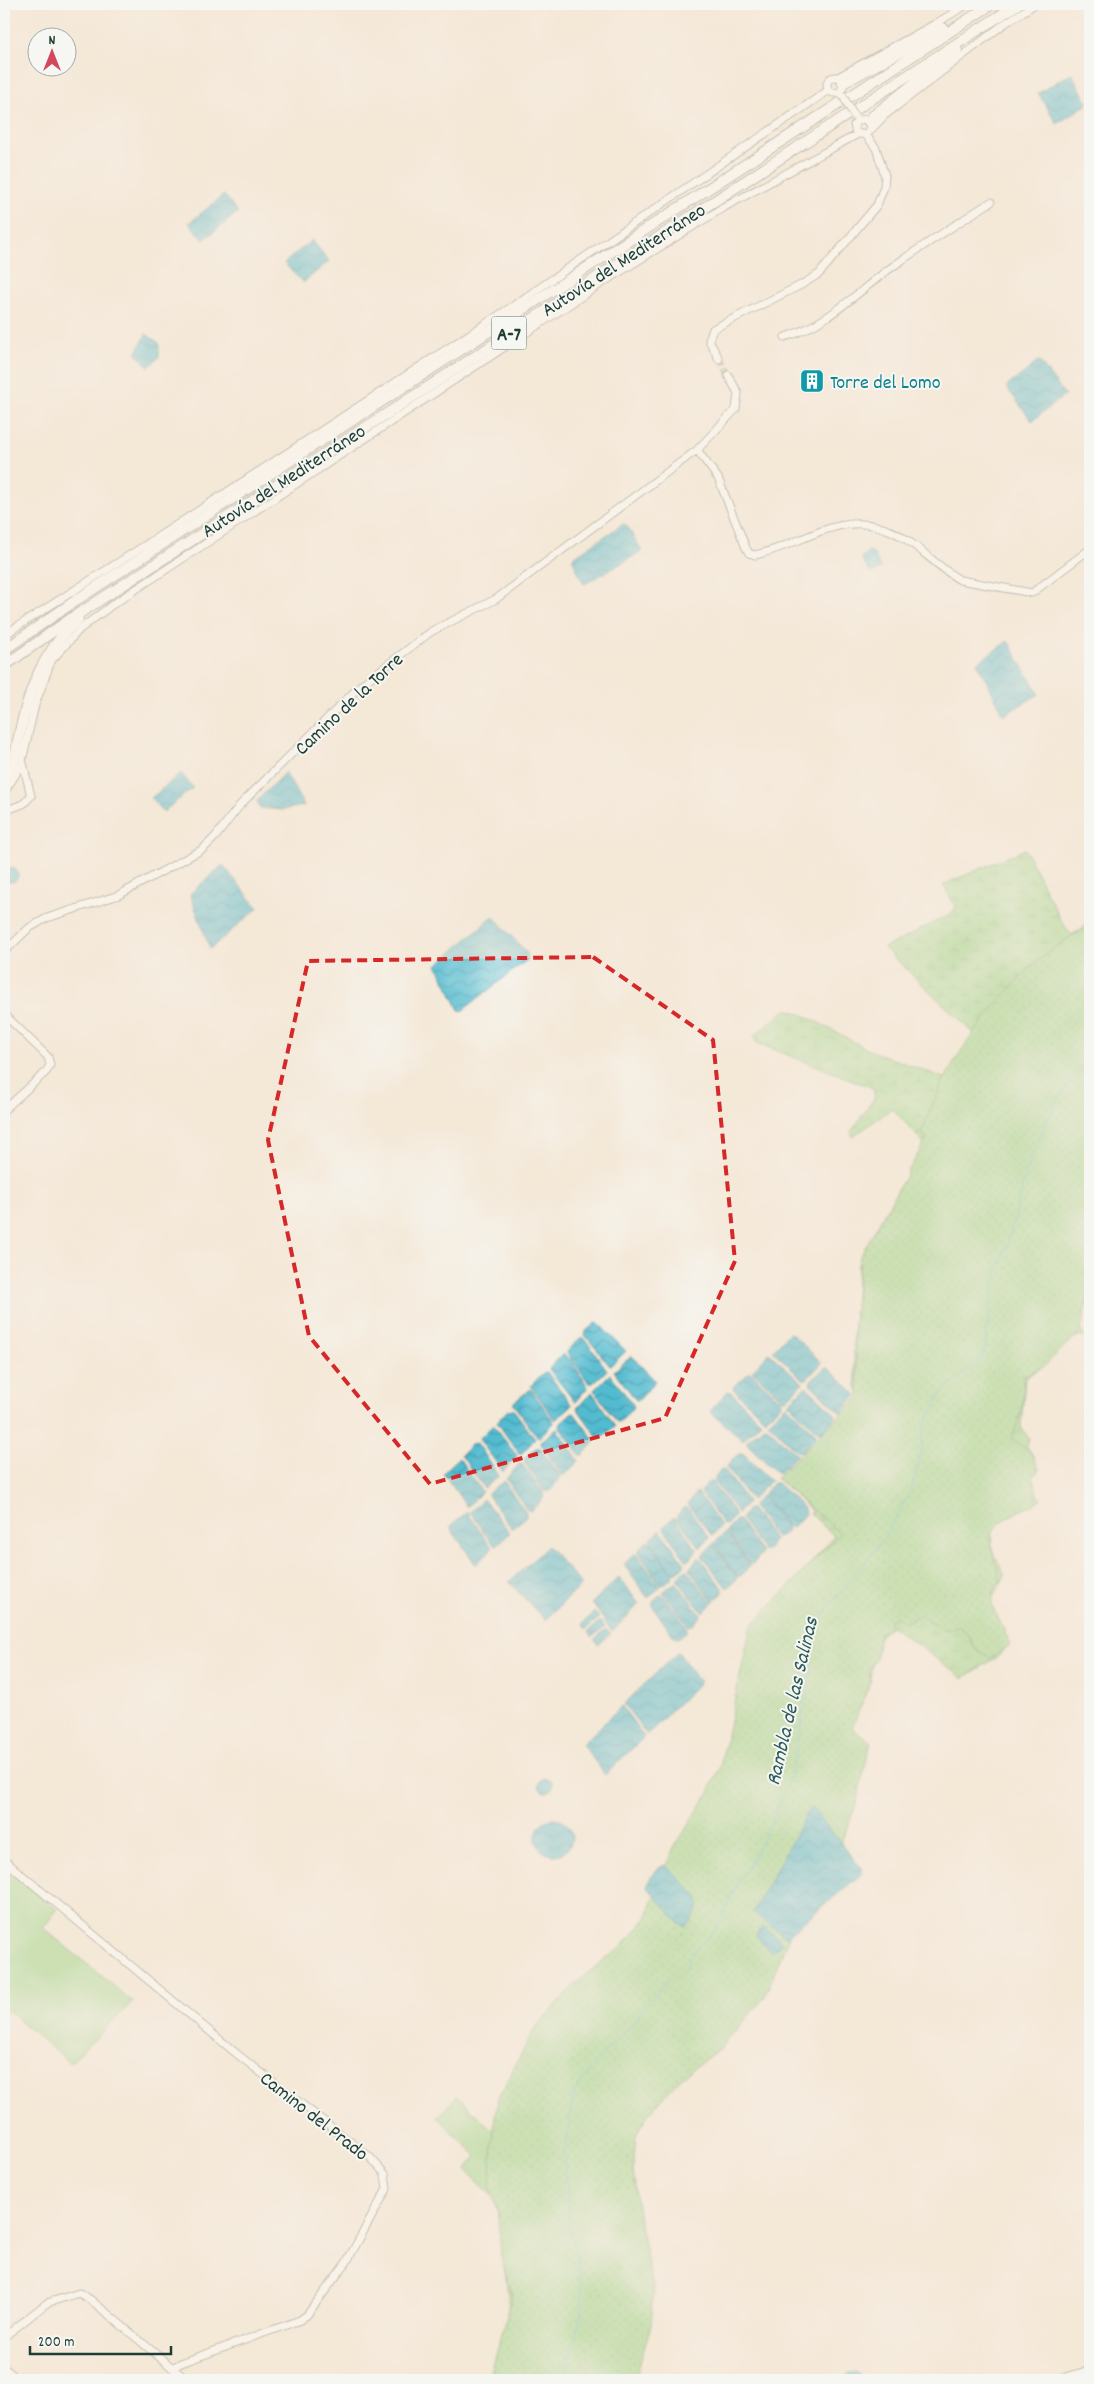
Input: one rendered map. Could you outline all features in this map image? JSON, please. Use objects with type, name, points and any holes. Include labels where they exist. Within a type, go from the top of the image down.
[{"type":"highway","name":"Autovía del Mediterráneo","points":[[4,650],[78,599],[992,4]]},
{"type":"highway","name":"Autovía del Mediterráneo","points":[[4,666],[98,601],[1018,4]]},
{"type":"highway","points":[[841,87],[967,16],[983,10]]},
{"type":"highway","points":[[866,131],[873,116],[997,17]]},
{"type":"highway","points":[[8,786],[18,766],[35,678],[44,661],[66,630],[98,601]]},
{"type":"main road","points":[[4,2369],[17,2380]]},
{"type":"street","points":[[4,634],[144,546],[516,304],[829,90],[841,87],[968,4]]},
{"type":"street","points":[[23,737],[51,661],[80,629],[112,605],[600,285],[720,210],[866,131],[962,56],[1035,4]]},
{"type":"street","points":[[829,90],[828,80],[841,87],[856,118],[854,128],[866,131]]},
{"type":"street","points":[[719,359],[709,340],[713,329],[819,274],[877,205],[884,187],[885,176],[876,148],[866,131],[862,119],[856,118]]},
{"type":"street","points":[[785,338],[798,334],[833,314],[892,268],[991,202]]},
{"type":"street","name":"Camino de la Torre","points":[[4,952],[29,928],[48,918],[119,895],[203,849],[216,836],[240,805],[362,684],[432,631],[496,599],[697,450],[736,409],[738,393],[728,375]]},
{"type":"street","points":[[697,450],[718,478],[749,553],[755,555],[851,523],[869,523],[884,527],[903,537],[960,580],[1032,593],[1090,549]]},
{"type":"street","points":[[18,766],[27,780]]},
{"type":"street","points":[[4,811],[29,800],[32,791],[18,766]]},
{"type":"street","points":[[8,786],[27,780]]},
{"type":"street","points":[[4,1014],[48,1057],[50,1065],[49,1069],[4,1110]]},
{"type":"street","name":"Camino del Prado","points":[[4,1860],[237,2054],[370,2157],[387,2178],[387,2188],[347,2261],[307,2315],[300,2320],[181,2363],[172,2368]]},
{"type":"street","points":[[4,2337],[47,2303],[79,2293],[91,2300],[187,2380]]},
{"type":"street","points":[[1054,2380],[1090,2370]]},
{"type":"highlighted area","points":[[593,957],[713,1040],[735,1261],[665,1418],[430,1484],[309,1336],[268,1140],[308,961]]},
{"type":"green space","points":[[1025,849],[1059,917],[1071,935],[1090,923],[1090,1290],[1087,1298],[1089,1304],[1083,1310],[1069,1312],[1084,1336],[1075,1337],[1047,1363],[1025,1378],[1021,1427],[1029,1439],[1027,1446],[1035,1459],[1037,1468],[1029,1479],[1041,1499],[996,1523],[991,1529],[993,1551],[1005,1576],[990,1602],[1008,1645],[999,1656],[963,1678],[891,1626],[878,1638],[868,1688],[851,1728],[699,1880],[752,1632],[834,1536],[810,1513],[812,1511],[778,1479],[861,1396],[856,1386],[853,1340],[858,1263],[928,1148],[892,1108],[853,1137],[851,1132],[875,1097],[873,1088],[757,1043],[754,1036],[783,1012],[789,1010],[808,1017],[869,1050],[968,1087],[998,1056],[884,948],[951,914],[956,907],[943,885]]},
{"type":"green space","points":[[1090,927],[1090,1286],[1081,1330],[1044,1367],[1023,1375],[1022,1406],[1012,1438],[1030,1452],[1039,1468],[1037,1473],[1032,1476],[1036,1489],[1036,1500],[1035,1504],[1006,1518],[1000,1523],[994,1529],[990,1543],[1001,1581],[994,1586],[992,1606],[1011,1644],[991,1658],[974,1648],[970,1636],[958,1626],[946,1630],[919,1615],[905,1623],[896,1617],[890,1620],[889,1628],[879,1633],[876,1657],[868,1671],[871,1680],[852,1728],[871,1742],[855,1808],[834,1859],[799,1912],[764,1998],[721,2047],[679,2080],[648,2114],[636,2136],[633,2171],[641,2230],[654,2290],[651,2325],[635,2380],[489,2380],[512,2298],[501,2256],[498,2215],[490,2186],[495,2114],[499,2096],[535,2028],[582,1977],[624,1945],[645,1920],[674,1848],[708,1794],[720,1767],[751,1626],[840,1533],[776,1478],[859,1397],[854,1330],[860,1256],[926,1140],[922,1131],[943,1082],[969,1039],[1006,993],[1048,953],[1069,938]]},
{"type":"green space","points":[[4,1864],[57,1910],[43,1928],[133,2002],[70,2063],[4,2008]]},
{"type":"green space","points":[[457,2096],[486,2124],[542,2165],[506,2327],[509,2304],[496,2199],[466,2170],[477,2156],[437,2117]]},
{"type":"water","points":[[1072,73],[1088,104],[1057,124],[1038,93]]},
{"type":"water","points":[[224,195],[238,212],[204,240],[189,223]]},
{"type":"water","points":[[312,240],[329,261],[303,283],[284,263]]},
{"type":"water","points":[[146,334],[159,343],[159,357],[149,367],[136,354]]},
{"type":"water","points":[[1039,361],[1065,395],[1032,421],[1006,387]]},
{"type":"water","points":[[623,524],[626,525],[641,552],[585,584],[583,583],[572,558]]},
{"type":"water","points":[[869,551],[873,552],[881,568],[871,574],[861,558]]},
{"type":"water","points":[[1008,641],[1039,694],[1004,715],[977,663]]},
{"type":"water","points":[[285,772],[304,806],[280,810],[260,808],[257,801]]},
{"type":"water","points":[[181,773],[193,788],[163,812],[151,798]]},
{"type":"water","points":[[223,865],[258,908],[210,949],[190,894]]},
{"type":"water","points":[[8,868],[14,868],[18,875],[14,882],[8,882],[4,878],[4,872]]},
{"type":"water","points":[[493,916],[527,953],[528,959],[462,1011],[459,1010],[437,965]]},
{"type":"water","points":[[597,1322],[626,1351],[610,1366],[585,1335],[586,1331]]},
{"type":"water","points":[[789,1333],[822,1363],[807,1379],[804,1380],[773,1351]]},
{"type":"water","points":[[580,1338],[584,1338],[607,1370],[593,1383],[589,1383],[567,1352]]},
{"type":"water","points":[[769,1353],[803,1383],[786,1399],[783,1399],[752,1371]]},
{"type":"water","points":[[563,1354],[571,1360],[588,1387],[575,1402],[549,1369]]},
{"type":"water","points":[[632,1356],[655,1381],[639,1400],[636,1400],[614,1371]]},
{"type":"water","points":[[827,1367],[857,1395],[841,1413],[810,1384],[811,1380]]},
{"type":"water","points":[[547,1372],[571,1404],[555,1420],[531,1386],[543,1373]]},
{"type":"water","points":[[750,1372],[782,1401],[782,1404],[765,1419],[733,1387]]},
{"type":"water","points":[[610,1374],[634,1406],[620,1422],[617,1422],[594,1390]]},
{"type":"water","points":[[806,1386],[836,1415],[822,1432],[818,1432],[788,1403]]},
{"type":"water","points":[[531,1389],[554,1423],[538,1438],[514,1405],[514,1402]]},
{"type":"water","points":[[728,1391],[761,1422],[743,1440],[710,1411]]},
{"type":"water","points":[[592,1392],[615,1426],[600,1440],[577,1408]]},
{"type":"water","points":[[786,1405],[816,1434],[816,1437],[801,1452],[796,1451],[768,1422]]},
{"type":"water","points":[[513,1409],[535,1439],[520,1455],[497,1422],[508,1410]]},
{"type":"water","points":[[571,1413],[574,1413],[595,1441],[583,1455],[580,1455],[560,1427],[561,1423]]},
{"type":"water","points":[[493,1425],[517,1456],[503,1472],[479,1439]]},
{"type":"water","points":[[765,1425],[797,1455],[777,1473],[747,1444],[747,1440]]},
{"type":"water","points":[[557,1429],[579,1461],[563,1476],[540,1442]]},
{"type":"water","points":[[477,1443],[499,1476],[484,1488],[461,1455],[472,1444]]},
{"type":"water","points":[[536,1448],[540,1448],[561,1476],[550,1491],[544,1491],[524,1462],[526,1457]]},
{"type":"water","points":[[743,1453],[771,1481],[751,1500],[726,1467],[738,1454]]},
{"type":"water","points":[[459,1458],[482,1492],[467,1507],[443,1473]]},
{"type":"water","points":[[519,1464],[522,1464],[544,1494],[543,1499],[531,1511],[527,1510],[506,1479]]},
{"type":"water","points":[[724,1469],[748,1503],[738,1513],[713,1480]]},
{"type":"water","points":[[504,1481],[526,1513],[526,1517],[512,1529],[487,1494]]},
{"type":"water","points":[[709,1482],[712,1482],[736,1515],[726,1525],[723,1524],[700,1491]]},
{"type":"water","points":[[773,1483],[777,1483],[804,1508],[805,1514],[792,1528],[786,1525],[764,1494]]},
{"type":"water","points":[[696,1493],[699,1494],[721,1526],[712,1536],[688,1504]]},
{"type":"water","points":[[761,1496],[764,1496],[787,1528],[787,1531],[779,1538],[775,1536],[753,1507],[753,1504]]},
{"type":"water","points":[[483,1499],[509,1531],[509,1534],[497,1545],[493,1544],[470,1512]]},
{"type":"water","points":[[684,1507],[688,1508],[709,1537],[700,1548],[676,1517]]},
{"type":"water","points":[[748,1509],[751,1509],[775,1540],[767,1550],[763,1550],[741,1519]]},
{"type":"water","points":[[467,1512],[492,1548],[476,1565],[451,1529],[451,1526]]},
{"type":"water","points":[[672,1518],[675,1518],[697,1550],[689,1560],[686,1560],[664,1529],[664,1526]]},
{"type":"water","points":[[736,1520],[739,1520],[762,1553],[753,1564],[749,1563],[727,1531]]},
{"type":"water","points":[[660,1530],[685,1564],[678,1572],[672,1573],[673,1577],[661,1586],[638,1551],[647,1541],[650,1542],[671,1572],[650,1540]]},
{"type":"water","points":[[726,1532],[750,1566],[741,1576],[737,1576],[714,1543]]},
{"type":"water","points":[[713,1544],[737,1577],[727,1588],[702,1556]]},
{"type":"water","points":[[548,1546],[582,1585],[545,1620],[509,1582]]},
{"type":"water","points":[[634,1554],[637,1554],[660,1587],[650,1597],[647,1597],[625,1566],[625,1563]]},
{"type":"water","points":[[698,1558],[701,1559],[723,1589],[723,1593],[713,1602],[689,1569]]},
{"type":"water","points":[[686,1569],[712,1603],[703,1613],[677,1579]]},
{"type":"water","points":[[619,1577],[639,1604],[612,1632],[592,1603]]},
{"type":"water","points":[[676,1582],[701,1615],[693,1625],[688,1626],[663,1592]]},
{"type":"water","points":[[660,1595],[663,1595],[687,1628],[686,1632],[678,1638],[674,1637],[653,1607],[653,1601]]},
{"type":"water","points":[[594,1612],[599,1618],[586,1629],[582,1624]]},
{"type":"water","points":[[600,1621],[605,1627],[592,1637],[588,1632]]},
{"type":"water","points":[[606,1629],[610,1634],[598,1645],[595,1639]]},
{"type":"water","points":[[678,1652],[700,1682],[647,1735],[624,1704]]},
{"type":"water","points":[[622,1706],[644,1737],[605,1775],[582,1744]]},
{"type":"water","points":[[543,1778],[549,1778],[553,1785],[549,1792],[543,1792],[539,1788],[539,1782]]},
{"type":"water","points":[[812,1808],[862,1869],[863,1873],[786,1937],[753,1912],[809,1809]]},
{"type":"water","points":[[554,1819],[561,1820],[567,1824],[571,1830],[571,1844],[567,1850],[561,1854],[554,1855],[547,1854],[541,1850],[537,1844],[536,1837],[537,1830],[541,1824],[547,1820]]},
{"type":"water","points":[[665,1865],[698,1897],[696,1913],[685,1926],[679,1923],[647,1887],[653,1873]]},
{"type":"water","points":[[763,1926],[782,1943],[771,1953],[756,1935]]},
{"type":"water","points":[[857,2372],[864,2380],[842,2380],[849,2373]]},
{"type":"waterway","name":"Rambla de las Salinas","points":[[563,2380],[581,2315],[582,2298],[579,2268],[570,2228],[564,2157],[573,2098],[578,2087],[598,2060],[636,2021],[643,2007],[669,1980],[685,1970],[689,1957],[713,1932],[724,1913],[736,1884],[746,1871],[773,1819],[785,1791],[795,1758],[810,1676],[811,1658],[819,1625],[830,1604],[865,1564],[886,1534],[911,1491],[922,1449],[924,1427],[943,1390],[973,1368],[984,1354],[995,1277],[1010,1236],[1027,1167],[1052,1110],[1068,1084],[1090,1058]]},
{"type":"tunnel","points":[[719,359],[728,375]]},
{"type":"place","name":"Torre del Lomo","points":[[812,381]]}]
